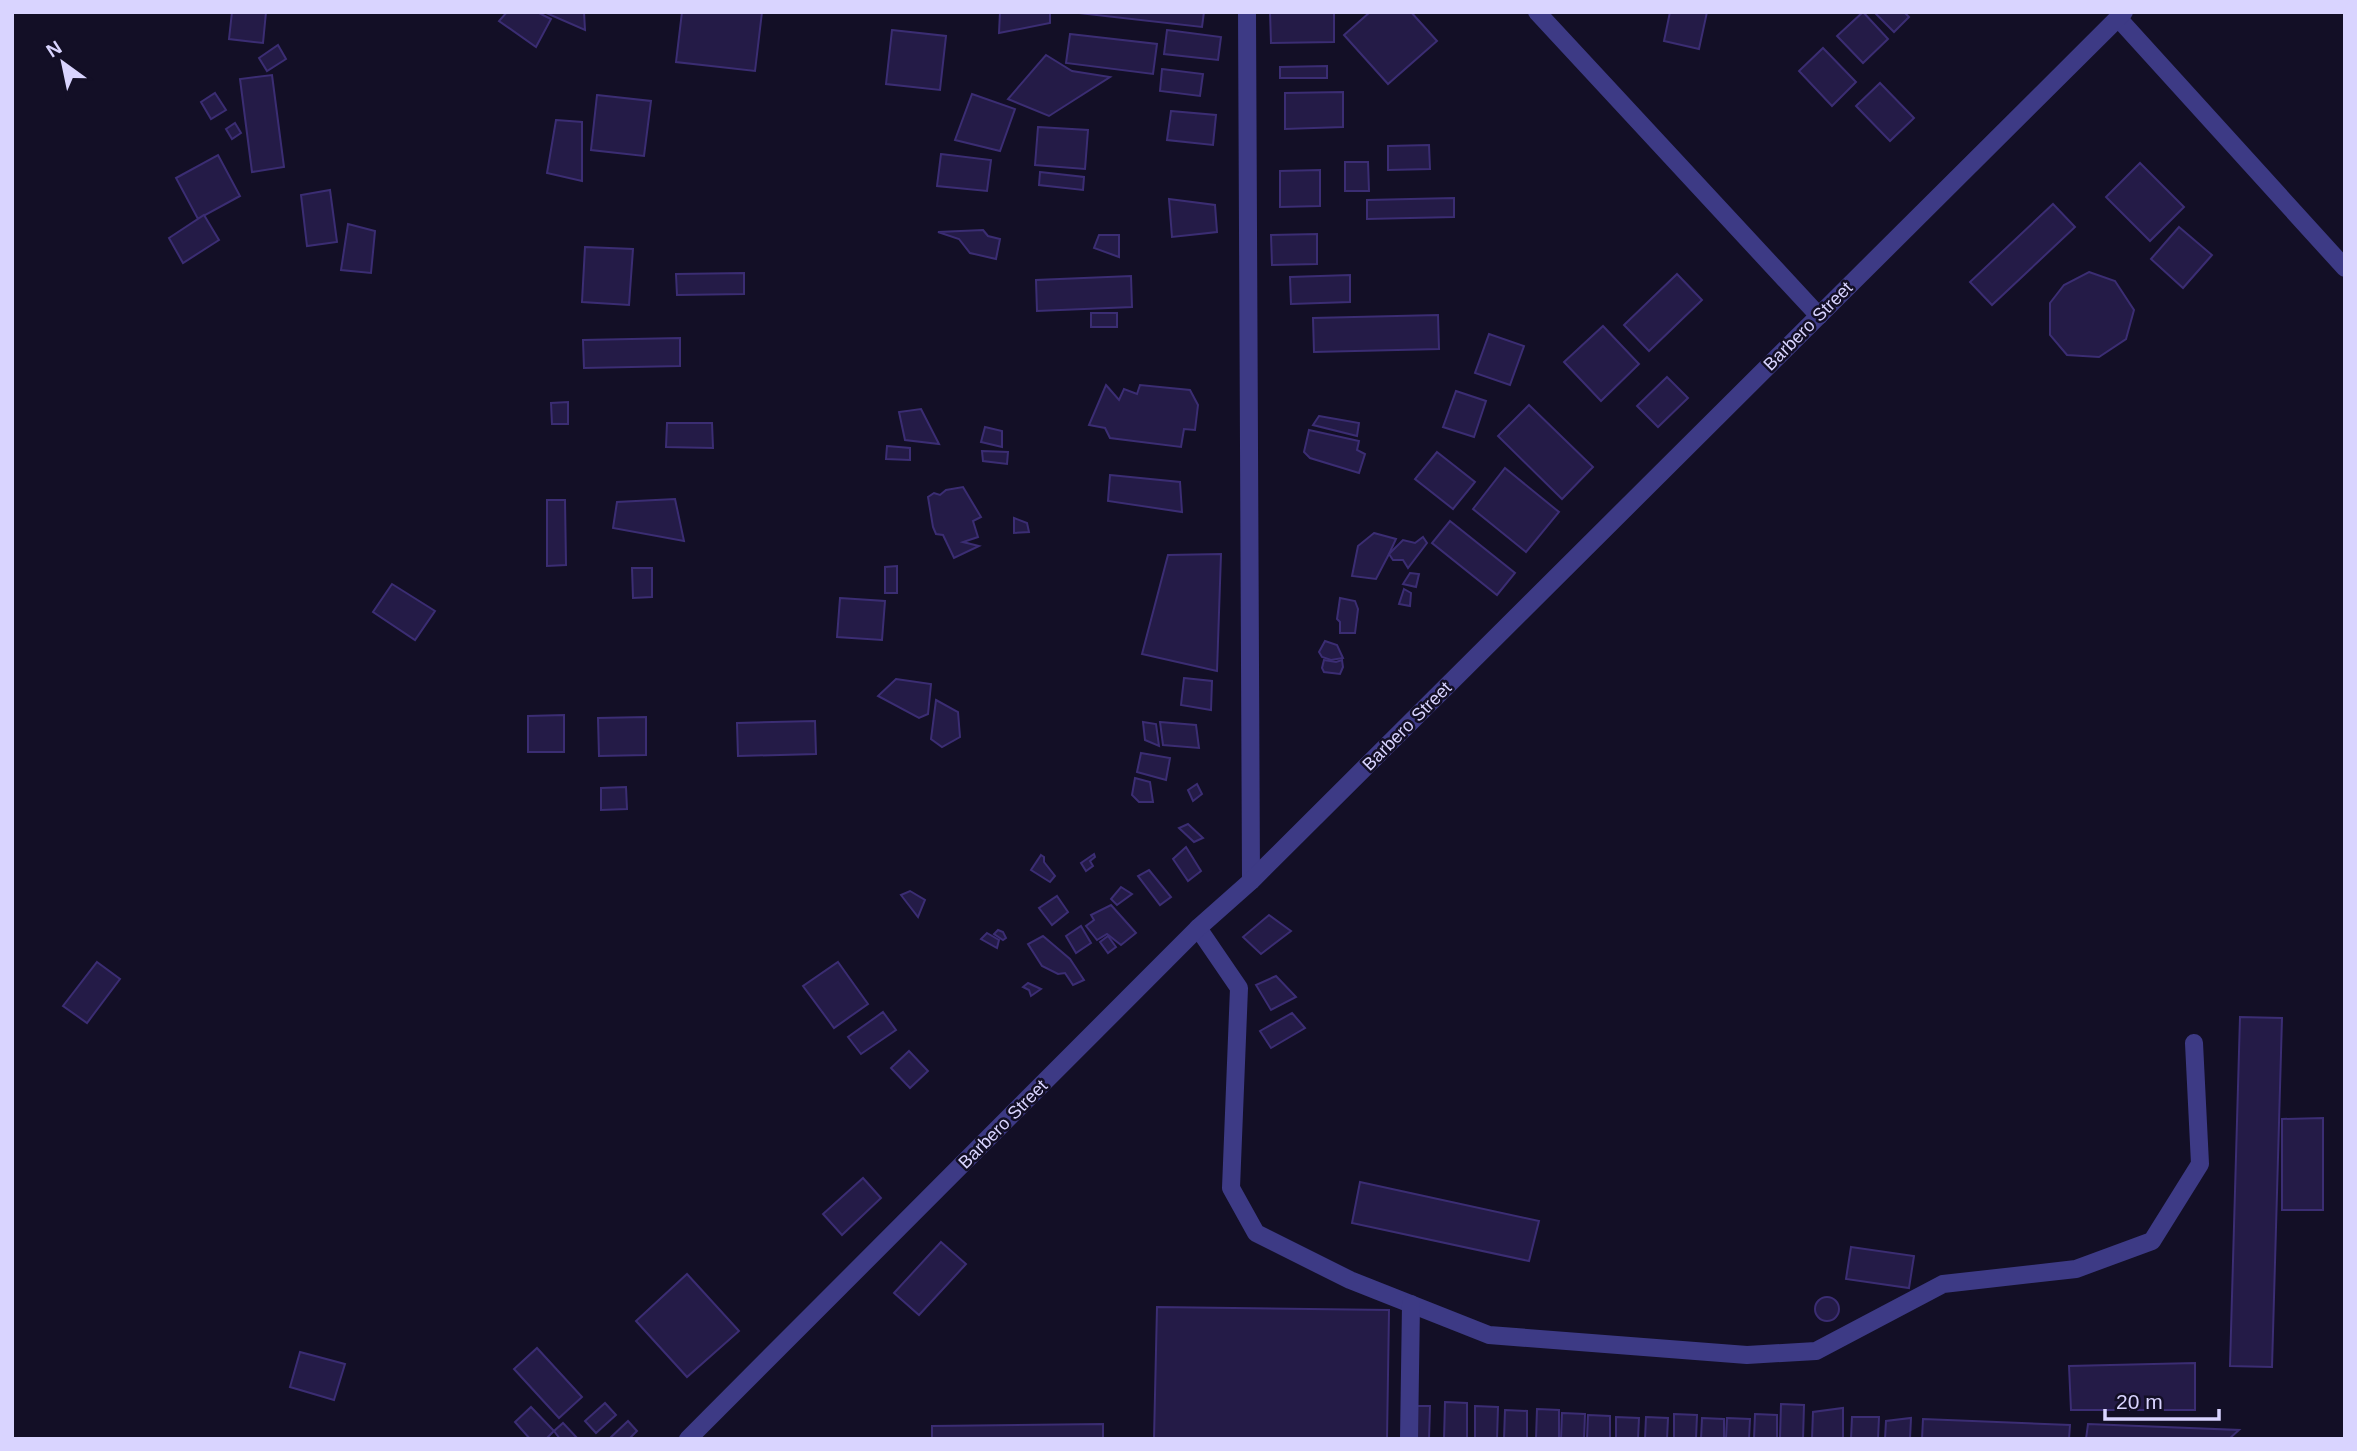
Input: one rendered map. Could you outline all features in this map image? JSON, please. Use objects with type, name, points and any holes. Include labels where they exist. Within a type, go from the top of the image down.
[{"type":"street","points":[[1247,12],[1251,881]]},
{"type":"street","points":[[1537,12],[1819,316]]},
{"type":"street","points":[[2121,15],[2345,268]]},
{"type":"street","name":"Barbero Street","points":[[688,1439],[1198,929],[1251,881],[2121,15]]},
{"type":"street","points":[[1198,929],[1239,988],[1231,1188],[1256,1233],[1350,1280],[1489,1335],[1747,1355],[1816,1351],[1943,1284],[2076,1269],[2152,1241],[2200,1164],[2194,1043]]},
{"type":"street","points":[[1409,1439],[1411,1304]]},
{"type":"building","points":[[232,12],[266,12],[263,43],[229,39]]},
{"type":"building","points":[[507,12],[537,12],[551,19],[536,47],[499,21]]},
{"type":"building","points":[[544,12],[584,12],[585,30]]},
{"type":"building","points":[[682,12],[762,12],[755,71],[676,62]]},
{"type":"building","points":[[1000,12],[1050,12],[1050,23],[999,33]]},
{"type":"building","points":[[1070,12],[1204,12],[1202,27]]},
{"type":"building","points":[[1270,12],[1334,12],[1334,42],[1271,43]]},
{"type":"building","points":[[1370,12],[1411,12],[1437,41],[1388,84],[1344,35]]},
{"type":"building","points":[[1670,12],[1707,12],[1699,49],[1664,41]]},
{"type":"building","points":[[1863,12],[1888,39],[1863,63],[1837,36]]},
{"type":"building","points":[[1904,12],[1909,17],[1894,32],[1875,13]]},
{"type":"building","points":[[892,30],[946,36],[940,90],[886,84]]},
{"type":"building","points":[[1167,30],[1221,37],[1218,60],[1164,54]]},
{"type":"building","points":[[1070,34],[1157,44],[1153,74],[1066,63]]},
{"type":"building","points":[[278,45],[286,59],[267,71],[259,58]]},
{"type":"building","points":[[1823,48],[1856,82],[1832,106],[1799,71]]},
{"type":"building","points":[[1046,55],[1072,71],[1110,77],[1049,116],[1008,99]]},
{"type":"building","points":[[1327,66],[1327,78],[1280,78],[1280,67]]},
{"type":"building","points":[[1162,69],[1203,74],[1200,96],[1160,91]]},
{"type":"building","points":[[272,75],[284,167],[252,172],[240,79]]},
{"type":"building","points":[[1880,83],[1914,118],[1890,141],[1856,106]]},
{"type":"building","points":[[1343,92],[1343,127],[1285,129],[1285,93]]},
{"type":"building","points":[[215,93],[226,110],[211,119],[201,102]]},
{"type":"building","points":[[972,94],[1015,109],[1000,151],[955,140]]},
{"type":"building","points":[[597,95],[651,101],[644,156],[591,150]]},
{"type":"building","points":[[1171,111],[1216,115],[1213,145],[1167,140]]},
{"type":"building","points":[[556,120],[582,122],[582,181],[547,173]]},
{"type":"building","points":[[235,123],[241,133],[232,139],[226,129]]},
{"type":"building","points":[[1038,127],[1088,130],[1085,169],[1035,165]]},
{"type":"building","points":[[1429,145],[1430,169],[1388,170],[1388,146]]},
{"type":"building","points":[[941,154],[991,160],[987,191],[937,186]]},
{"type":"building","points":[[218,155],[240,196],[198,219],[176,178]]},
{"type":"building","points":[[1345,162],[1368,162],[1369,191],[1345,191]]},
{"type":"building","points":[[2140,163],[2184,207],[2150,241],[2106,197]]},
{"type":"building","points":[[1320,170],[1320,206],[1280,207],[1280,171]]},
{"type":"building","points":[[1040,172],[1084,177],[1083,190],[1039,185]]},
{"type":"building","points":[[330,190],[337,242],[307,246],[301,195]]},
{"type":"building","points":[[1454,198],[1454,217],[1367,219],[1367,200]]},
{"type":"building","points":[[1169,199],[1215,205],[1217,232],[1172,237]]},
{"type":"building","points":[[2053,204],[2075,227],[1992,305],[1970,282]]},
{"type":"building","points":[[204,215],[219,240],[183,263],[169,238]]},
{"type":"building","points":[[348,224],[375,231],[371,273],[341,270]]},
{"type":"building","points":[[2179,227],[2212,255],[2183,288],[2151,259]]},
{"type":"building","points":[[983,230],[988,236],[1000,239],[996,259],[970,253],[959,239],[938,232]]},
{"type":"building","points":[[1317,234],[1317,264],[1272,265],[1271,235]]},
{"type":"building","points":[[1099,235],[1119,235],[1119,257],[1094,248]]},
{"type":"building","points":[[585,247],[633,249],[629,305],[582,302]]},
{"type":"building","points":[[2089,272],[2115,281],[2134,310],[2126,339],[2099,357],[2067,355],[2050,335],[2050,303],[2064,285]]},
{"type":"building","points":[[744,273],[744,294],[677,295],[676,274]]},
{"type":"building","points":[[1677,274],[1702,300],[1649,351],[1624,325]]},
{"type":"building","points":[[1350,275],[1350,302],[1291,304],[1290,277]]},
{"type":"building","points":[[1131,276],[1132,307],[1037,311],[1036,280]]},
{"type":"building","points":[[1091,313],[1117,313],[1117,327],[1091,327]]},
{"type":"building","points":[[1438,315],[1439,349],[1314,352],[1313,318]]},
{"type":"building","points":[[1603,326],[1639,364],[1601,401],[1564,362]]},
{"type":"building","points":[[1489,334],[1524,346],[1510,385],[1475,373]]},
{"type":"building","points":[[680,338],[680,366],[584,368],[583,340]]},
{"type":"building","points":[[1667,377],[1688,398],[1658,427],[1637,406]]},
{"type":"building","points":[[1106,385],[1119,400],[1124,389],[1137,394],[1140,385],[1190,390],[1198,405],[1195,430],[1184,429],[1181,447],[1110,438],[1105,428],[1089,425]]},
{"type":"building","points":[[1456,391],[1486,401],[1474,437],[1443,427]]},
{"type":"building","points":[[568,402],[568,424],[552,424],[551,403]]},
{"type":"building","points":[[1529,405],[1593,467],[1562,499],[1498,436]]},
{"type":"building","points":[[921,409],[939,444],[905,440],[899,412]]},
{"type":"building","points":[[1319,416],[1359,423],[1357,436],[1313,425]]},
{"type":"building","points":[[667,423],[712,423],[713,448],[666,447]]},
{"type":"building","points":[[985,427],[1002,431],[1002,447],[981,442]]},
{"type":"building","points":[[1309,430],[1359,441],[1357,450],[1365,454],[1359,473],[1310,458],[1304,452]]},
{"type":"building","points":[[887,446],[910,448],[910,460],[886,459]]},
{"type":"building","points":[[982,451],[1008,452],[1007,464],[983,461]]},
{"type":"building","points":[[1437,452],[1475,482],[1453,509],[1415,479]]},
{"type":"building","points":[[1505,468],[1559,512],[1526,552],[1473,509]]},
{"type":"building","points":[[1110,475],[1180,482],[1182,512],[1108,501]]},
{"type":"building","points":[[963,487],[981,517],[973,521],[978,537],[963,542],[979,546],[954,558],[943,535],[936,534],[933,527],[928,497],[934,493],[940,495],[946,490]]},
{"type":"building","points":[[675,499],[684,541],[613,528],[617,502]]},
{"type":"building","points":[[547,500],[565,500],[566,565],[547,566]]},
{"type":"building","points":[[1014,518],[1027,523],[1029,532],[1014,533]]},
{"type":"building","points":[[1450,521],[1515,573],[1497,595],[1432,543]]},
{"type":"building","points":[[1374,533],[1396,539],[1389,554],[1376,579],[1352,576],[1358,546]]},
{"type":"building","points":[[1423,537],[1427,543],[1408,568],[1403,560],[1393,560],[1389,554],[1403,540],[1415,543]]},
{"type":"building","points":[[1221,554],[1217,671],[1142,654],[1168,555]]},
{"type":"building","points":[[897,566],[897,593],[885,593],[885,567]]},
{"type":"building","points":[[632,568],[652,568],[652,597],[633,598]]},
{"type":"building","points":[[1410,573],[1419,574],[1416,587],[1403,584]]},
{"type":"building","points":[[392,584],[435,611],[415,640],[373,612]]},
{"type":"building","points":[[1404,589],[1411,593],[1410,606],[1399,604]]},
{"type":"building","points":[[840,598],[885,601],[882,640],[837,637]]},
{"type":"building","points":[[1340,598],[1355,601],[1358,609],[1355,633],[1340,633],[1340,622],[1337,619]]},
{"type":"building","points":[[1325,641],[1337,645],[1343,658],[1331,660],[1322,657],[1319,652]]},
{"type":"building","points":[[1324,660],[1342,660],[1340,674],[1324,672]]},
{"type":"building","points":[[1184,678],[1212,681],[1211,710],[1181,705]]},
{"type":"building","points":[[896,679],[931,684],[928,714],[919,718],[878,696]]},
{"type":"building","points":[[936,700],[958,712],[960,737],[942,747],[931,739]]},
{"type":"building","points":[[564,715],[564,752],[528,752],[528,716]]},
{"type":"building","points":[[646,717],[646,755],[599,756],[598,718]]},
{"type":"building","points":[[815,721],[816,754],[738,756],[737,723]]},
{"type":"building","points":[[1143,722],[1156,724],[1159,746],[1145,740]]},
{"type":"building","points":[[1160,722],[1196,725],[1199,748],[1163,745]]},
{"type":"building","points":[[1141,753],[1170,758],[1166,780],[1137,772]]},
{"type":"building","points":[[1135,778],[1150,782],[1153,802],[1139,802],[1132,795]]},
{"type":"building","points":[[1197,784],[1202,794],[1193,801],[1188,790]]},
{"type":"building","points":[[626,787],[627,809],[601,810],[601,788]]},
{"type":"building","points":[[1188,824],[1203,838],[1194,842],[1179,828]]},
{"type":"building","points":[[1186,847],[1201,871],[1188,881],[1173,859]]},
{"type":"building","points":[[1094,854],[1095,857],[1090,861],[1093,866],[1086,871],[1081,863]]},
{"type":"building","points":[[1041,855],[1055,876],[1050,882],[1031,870]]},
{"type":"building","points":[[1149,870],[1171,897],[1160,905],[1138,876]]},
{"type":"building","points":[[1121,887],[1132,894],[1117,905],[1111,899]]},
{"type":"building","points":[[910,891],[925,900],[918,917],[901,895]]},
{"type":"building","points":[[1057,896],[1068,912],[1052,925],[1039,908]]},
{"type":"building","points":[[1111,905],[1136,933],[1121,945],[1107,934],[1097,940],[1086,926],[1094,920],[1091,915]]},
{"type":"building","points":[[1269,915],[1291,931],[1261,954],[1243,937]]},
{"type":"building","points":[[1081,926],[1091,943],[1076,953],[1066,936]]},
{"type":"building","points":[[998,930],[1003,932],[1006,938],[1003,940],[994,934]]},
{"type":"building","points":[[987,933],[999,940],[997,948],[981,939]]},
{"type":"building","points":[[1043,936],[1070,959],[1084,980],[1073,985],[1065,973],[1058,974],[1042,966],[1028,944]]},
{"type":"building","points":[[1108,936],[1116,947],[1108,953],[1100,942]]},
{"type":"building","points":[[97,962],[120,979],[87,1023],[63,1006]]},
{"type":"building","points":[[838,962],[868,1004],[834,1028],[803,986]]},
{"type":"building","points":[[1276,976],[1296,997],[1271,1010],[1256,985]]},
{"type":"building","points":[[1028,983],[1041,989],[1031,996],[1029,990],[1023,987]]},
{"type":"building","points":[[883,1012],[896,1030],[861,1054],[848,1037]]},
{"type":"building","points":[[1292,1013],[1305,1028],[1271,1048],[1260,1031]]},
{"type":"building","points":[[2240,1017],[2282,1018],[2272,1367],[2230,1366]]},
{"type":"building","points":[[909,1051],[928,1071],[910,1088],[891,1068]]},
{"type":"building","points":[[2323,1118],[2323,1210],[2282,1210],[2282,1119]]},
{"type":"building","points":[[863,1178],[881,1198],[842,1235],[823,1214]]},
{"type":"building","points":[[1360,1182],[1539,1221],[1529,1261],[1352,1223]]},
{"type":"building","points":[[941,1242],[966,1264],[919,1315],[894,1293]]},
{"type":"building","points":[[1851,1247],[1914,1256],[1909,1288],[1846,1279]]},
{"type":"building","points":[[687,1274],[739,1331],[687,1377],[636,1321]]},
{"type":"building","points":[[1827,1297],[1836,1300],[1839,1309],[1836,1318],[1827,1321],[1818,1318],[1815,1309],[1818,1300]]},
{"type":"building","points":[[1157,1307],[1389,1310],[1387,1439],[1154,1439]]},
{"type":"building","points":[[537,1348],[582,1397],[559,1418],[514,1369]]},
{"type":"building","points":[[300,1352],[345,1364],[334,1400],[290,1387]]},
{"type":"building","points":[[2195,1363],[2195,1410],[2071,1410],[2069,1366]]},
{"type":"building","points":[[1445,1402],[1467,1403],[1467,1439],[1444,1439]]},
{"type":"building","points":[[605,1403],[616,1415],[596,1433],[585,1421]]},
{"type":"building","points":[[1781,1404],[1804,1405],[1803,1439],[1780,1439]]},
{"type":"building","points":[[1417,1406],[1430,1406],[1429,1439],[1416,1439]]},
{"type":"building","points":[[1475,1406],[1498,1407],[1497,1439],[1475,1439]]},
{"type":"building","points":[[531,1407],[554,1431],[546,1439],[530,1439],[515,1422]]},
{"type":"building","points":[[1843,1408],[1843,1439],[1812,1439],[1813,1412]]},
{"type":"building","points":[[1537,1409],[1559,1410],[1559,1439],[1536,1439]]},
{"type":"building","points":[[1505,1410],[1527,1411],[1527,1439],[1504,1439]]},
{"type":"building","points":[[1562,1413],[1585,1414],[1584,1439],[1561,1439]]},
{"type":"building","points":[[1674,1414],[1697,1415],[1696,1439],[1674,1439]]},
{"type":"building","points":[[1755,1414],[1777,1415],[1777,1439],[1754,1439]]},
{"type":"building","points":[[1588,1415],[1610,1416],[1610,1439],[1587,1439]]},
{"type":"building","points":[[1616,1417],[1639,1418],[1638,1439],[1616,1439]]},
{"type":"building","points":[[1646,1417],[1668,1418],[1667,1439],[1645,1439]]},
{"type":"building","points":[[1852,1417],[1879,1417],[1878,1439],[1851,1439]]},
{"type":"building","points":[[1702,1418],[1724,1419],[1724,1439],[1701,1439]]},
{"type":"building","points":[[1727,1418],[1750,1419],[1749,1439],[1726,1439]]},
{"type":"building","points":[[1911,1418],[1910,1439],[1885,1439],[1886,1421]]},
{"type":"building","points":[[1923,1419],[2070,1425],[2069,1439],[1922,1439]]},
{"type":"building","points":[[628,1421],[637,1431],[629,1439],[609,1439]]},
{"type":"building","points":[[563,1423],[578,1439],[560,1439],[554,1431]]},
{"type":"building","points":[[1103,1424],[1103,1439],[932,1439],[932,1426]]},
{"type":"building","points":[[2088,1424],[2239,1430],[2229,1439],[2086,1439]]}]
